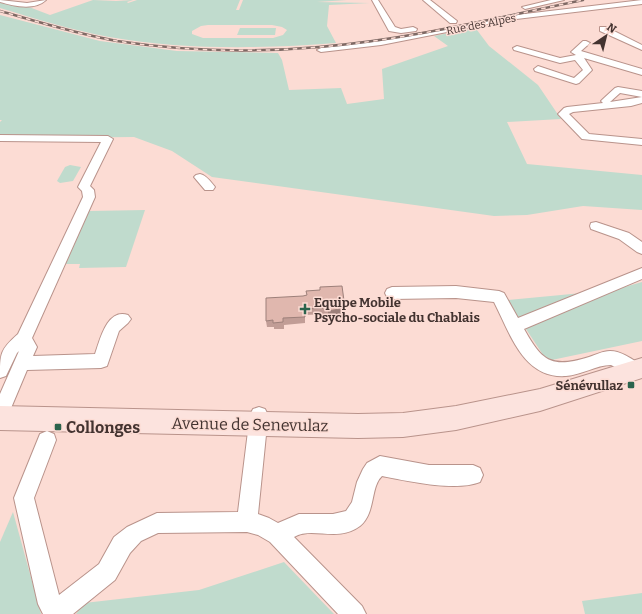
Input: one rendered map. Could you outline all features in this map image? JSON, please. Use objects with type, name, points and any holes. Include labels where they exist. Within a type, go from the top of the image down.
[{"type":"main road","name":"Avenue de Senevulaz","points":[[1,411],[258,418],[358,426],[403,425],[456,418],[545,398],[638,369]]},
{"type":"street","points":[[0,0],[24,5],[33,4],[43,0]]},
{"type":"street","points":[[376,0],[391,28],[394,30],[403,31],[561,0]]},
{"type":"street","points":[[426,0],[453,21]]},
{"type":"street","name":"Rue des Alpes","points":[[321,50],[381,43],[508,18],[642,2]]},
{"type":"street","points":[[603,29],[642,48]]},
{"type":"street","points":[[538,69],[576,81],[588,70],[581,57],[575,52],[586,43]]},
{"type":"street","points":[[517,48],[560,61],[567,58],[581,57],[642,72]]},
{"type":"street","points":[[606,101],[621,87],[642,94]]},
{"type":"street","points":[[642,100],[631,103],[567,110],[563,114],[586,138],[642,142]]},
{"type":"street","name":"Avenue de Senevulaz","points":[[0,138],[108,139],[84,187],[88,190],[89,197],[24,338],[11,348],[0,371]]},
{"type":"street","points":[[200,177],[209,187]]},
{"type":"street","points":[[596,226],[624,236],[642,249]]},
{"type":"street","points":[[514,326],[642,273]]},
{"type":"street","points":[[392,293],[456,292],[499,297],[531,357],[548,366],[567,370],[610,358],[638,369]]},
{"type":"street","points":[[22,363],[101,361],[112,328],[123,319]]},
{"type":"street","name":"Avenue de Senevulaz","points":[[1,411],[29,347],[24,338]]},
{"type":"street","points":[[247,522],[258,418]]},
{"type":"street","points":[[47,440],[24,498],[50,604],[57,614],[69,602],[107,572],[122,545],[134,534],[157,523],[247,522],[262,525],[277,535],[354,614]]},
{"type":"street","points":[[277,535],[298,524],[334,525],[354,517],[363,504],[370,474],[380,466],[430,475],[473,475]]},
{"type":"green space","points":[[93,0],[133,0],[127,2],[128,3],[137,0],[240,0],[236,10],[239,10],[243,0],[347,0],[317,2],[370,3],[329,5],[327,26],[336,43],[222,47],[166,44],[109,37],[54,24],[0,8],[0,2],[15,6],[32,6],[29,7],[50,15]],"holes":[[[208,25],[272,25],[282,27],[287,30],[283,35],[273,38],[203,38],[192,34],[192,31],[201,26]]]},
{"type":"green space","points":[[0,15],[100,41],[177,51],[278,53],[282,60],[289,90],[341,88],[347,104],[384,99],[382,69],[448,46],[434,36],[473,28],[477,30],[489,46],[538,85],[561,119],[507,122],[527,164],[642,175],[642,210],[583,206],[527,215],[494,216],[212,177],[172,151],[134,137],[27,138],[0,140],[0,122],[2,120],[0,120]]},
{"type":"green space","points":[[240,28],[276,28],[275,35],[237,35]]},
{"type":"green space","points":[[70,165],[81,167],[73,181],[60,183],[57,181],[65,167]]},
{"type":"green space","points":[[145,210],[126,267],[79,268],[80,264],[63,264],[89,211]]},
{"type":"green space","points":[[642,282],[642,341],[547,361],[507,300],[614,290]]},
{"type":"green space","points":[[13,512],[41,614],[0,614],[0,542]]},
{"type":"green space","points":[[284,562],[334,614],[76,614],[84,603],[199,590]]},
{"type":"green space","points":[[642,593],[642,614],[585,614],[582,601]]},
{"type":"building","name":"Equipe Mobile Psycho-sociale du Chablais","points":[[342,286],[345,308],[328,311],[327,308],[304,309],[305,317],[283,318],[283,322],[273,323],[273,320],[266,321],[266,298],[303,296],[307,295],[306,291],[320,290],[320,287]]},
{"type":"railway","points":[[0,11],[73,31],[117,41],[192,49],[268,50],[352,44],[419,34],[583,0]]},
{"type":"place","name":"Equipe Mobile Psycho-sociale du Chablais","points":[[305,309]]},
{"type":"place","name":"Sénévullaz","points":[[631,385]]},
{"type":"place","name":"Collonges","points":[[58,427]]}]
